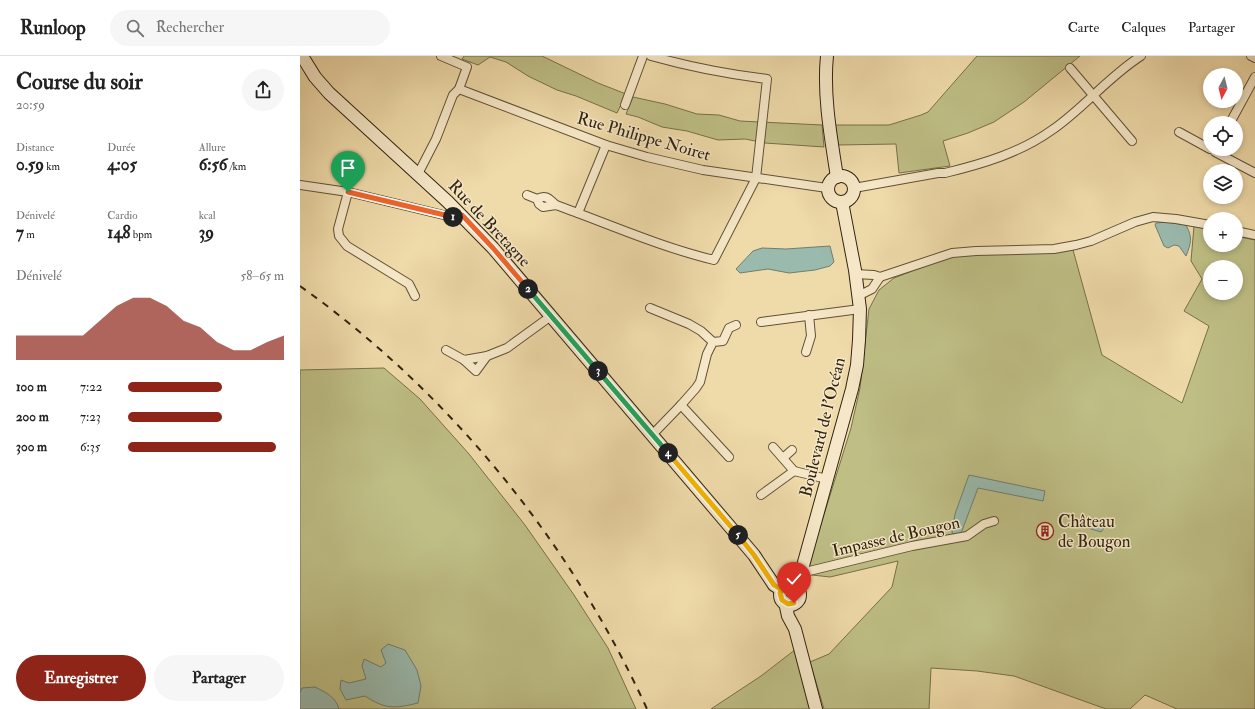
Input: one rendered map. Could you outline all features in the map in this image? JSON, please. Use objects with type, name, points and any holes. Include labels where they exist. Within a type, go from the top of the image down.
[{"type":"main road","name":"Rue de Bretagne","points":[[302,56],[315,77],[329,93],[462,215],[493,248],[653,434],[754,555],[774,585],[782,590]]},
{"type":"main road","points":[[827,56],[827,96],[830,135],[837,177]]},
{"type":"main road","points":[[837,177],[848,178],[853,184],[854,188],[850,199],[842,202],[831,199],[828,192],[831,181],[837,177]]},
{"type":"main road","name":"Boulevard de l'Océan","points":[[795,587],[801,574],[853,383],[859,340],[860,309],[842,202]]},
{"type":"main road","points":[[790,602],[781,597],[782,590],[786,586],[792,585],[799,590],[800,595],[790,602],[788,616],[795,629],[816,709]]},
{"type":"street","points":[[418,174],[436,139],[453,95],[459,89],[467,66],[441,56]]},
{"type":"street","points":[[626,105],[643,56]]},
{"type":"street","points":[[527,195],[537,199],[539,204],[543,207],[556,205],[637,236],[714,260],[756,178],[767,79],[737,76],[693,68],[651,56]]},
{"type":"street","points":[[854,188],[945,173],[984,163],[1023,147],[1052,130],[1126,66],[1141,56]]},
{"type":"street","points":[[1251,56],[1255,58]]},
{"type":"street","points":[[1070,68],[1132,141]]},
{"type":"street","points":[[1234,116],[1255,77]]},
{"type":"street","name":"Rue Philippe Noiret","points":[[459,89],[606,145],[703,170],[828,188]]},
{"type":"street","points":[[1179,132],[1203,145]]},
{"type":"street","points":[[578,213],[606,145]]},
{"type":"street","points":[[1224,156],[1255,173]]},
{"type":"street","points":[[300,185],[348,192],[452,217],[462,215]]},
{"type":"street","points":[[348,192],[338,229],[339,236],[347,246],[409,284],[415,296]]},
{"type":"street","points":[[855,274],[874,275],[880,277],[952,253],[1054,249],[1076,245],[1091,241],[1134,222],[1153,218],[1176,219],[1203,224]]},
{"type":"street","points":[[1243,232],[1255,235]]},
{"type":"street","points":[[858,296],[872,289],[880,277]]},
{"type":"street","points":[[650,308],[689,324],[701,331],[713,342],[723,342],[729,328],[736,325]]},
{"type":"street","points":[[761,322],[860,309]]},
{"type":"street","points":[[806,352],[811,336],[809,315]]},
{"type":"street","points":[[464,360],[487,356],[507,348],[551,316]]},
{"type":"street","points":[[653,434],[681,405],[700,382],[707,354],[713,342]]},
{"type":"street","points":[[446,350],[464,360],[476,371],[487,356]]},
{"type":"street","points":[[681,405],[729,457]]},
{"type":"street","points":[[773,447],[794,471],[827,479]]},
{"type":"street","points":[[783,458],[792,450]]},
{"type":"street","points":[[760,494],[794,471]]},
{"type":"street","name":"Impasse de Bougon","points":[[801,574],[912,546],[967,536],[984,524],[994,521]]},
{"type":"green space","points":[[464,56],[542,56],[598,83],[626,94],[617,113],[557,90],[528,76],[506,62],[490,57],[478,65],[462,59]]},
{"type":"green space","points":[[977,56],[1080,56],[1024,102],[994,122],[968,133],[943,141],[950,166],[899,173],[896,144],[838,145],[835,125],[889,125],[928,112]]},
{"type":"green space","points":[[633,97],[665,104],[697,114],[719,115],[740,121],[822,125],[824,147],[765,143],[745,139],[718,140],[687,131],[662,127],[638,117],[626,114]]},
{"type":"green space","points":[[1194,226],[1203,228],[1203,252],[1243,252],[1243,237],[1255,240],[1255,709],[1177,709],[1145,695],[1130,709],[1106,709],[1014,676],[977,671],[931,668],[929,709],[824,709],[810,662],[829,654],[892,587],[898,561],[830,577],[812,575],[807,569],[851,428],[860,388],[869,309],[879,290],[894,278],[958,255],[1073,250],[1102,355],[1182,403],[1209,326],[1184,311],[1202,279],[1191,261]]},
{"type":"green space","points":[[384,368],[420,399],[469,454],[525,525],[574,595],[608,648],[636,709],[300,709],[300,370]]},
{"type":"green space","points":[[796,649],[813,709],[711,709],[761,676]]},
{"type":"shaded area","points":[[1166,222],[1186,225],[1190,234],[1190,240],[1186,256],[1179,246],[1174,245],[1168,248],[1164,246],[1155,225],[1156,223]]},
{"type":"shaded area","points":[[830,246],[834,262],[830,266],[815,270],[789,273],[768,269],[740,273],[736,269],[753,251],[762,248],[786,249]]},
{"type":"shaded area","points":[[969,475],[1045,491],[1043,501],[978,488],[960,536],[952,533],[955,514]]},
{"type":"shaded area","points":[[1093,518],[1107,524],[1101,532],[1088,528]]},
{"type":"shaded area","points":[[388,644],[405,650],[417,670],[421,686],[418,703],[390,707],[384,706],[365,696],[346,700],[340,689],[341,680],[349,683],[366,679],[362,666],[364,659],[381,667],[386,663],[381,650]]},
{"type":"shaded area","points":[[315,687],[333,698],[339,709],[300,709],[300,693],[302,688]]},
{"type":"railway","points":[[300,286],[355,328],[407,374],[455,423],[501,475],[543,530],[581,587],[616,647],[647,709]]},
{"type":"place","name":"Château de Bougon","points":[[1045,531]]},
{"type":"route","points":[[348,192],[452,217],[462,215],[493,248],[653,434],[754,555],[774,585],[782,590],[780,593],[782,600],[788,604],[794,603]]}]
